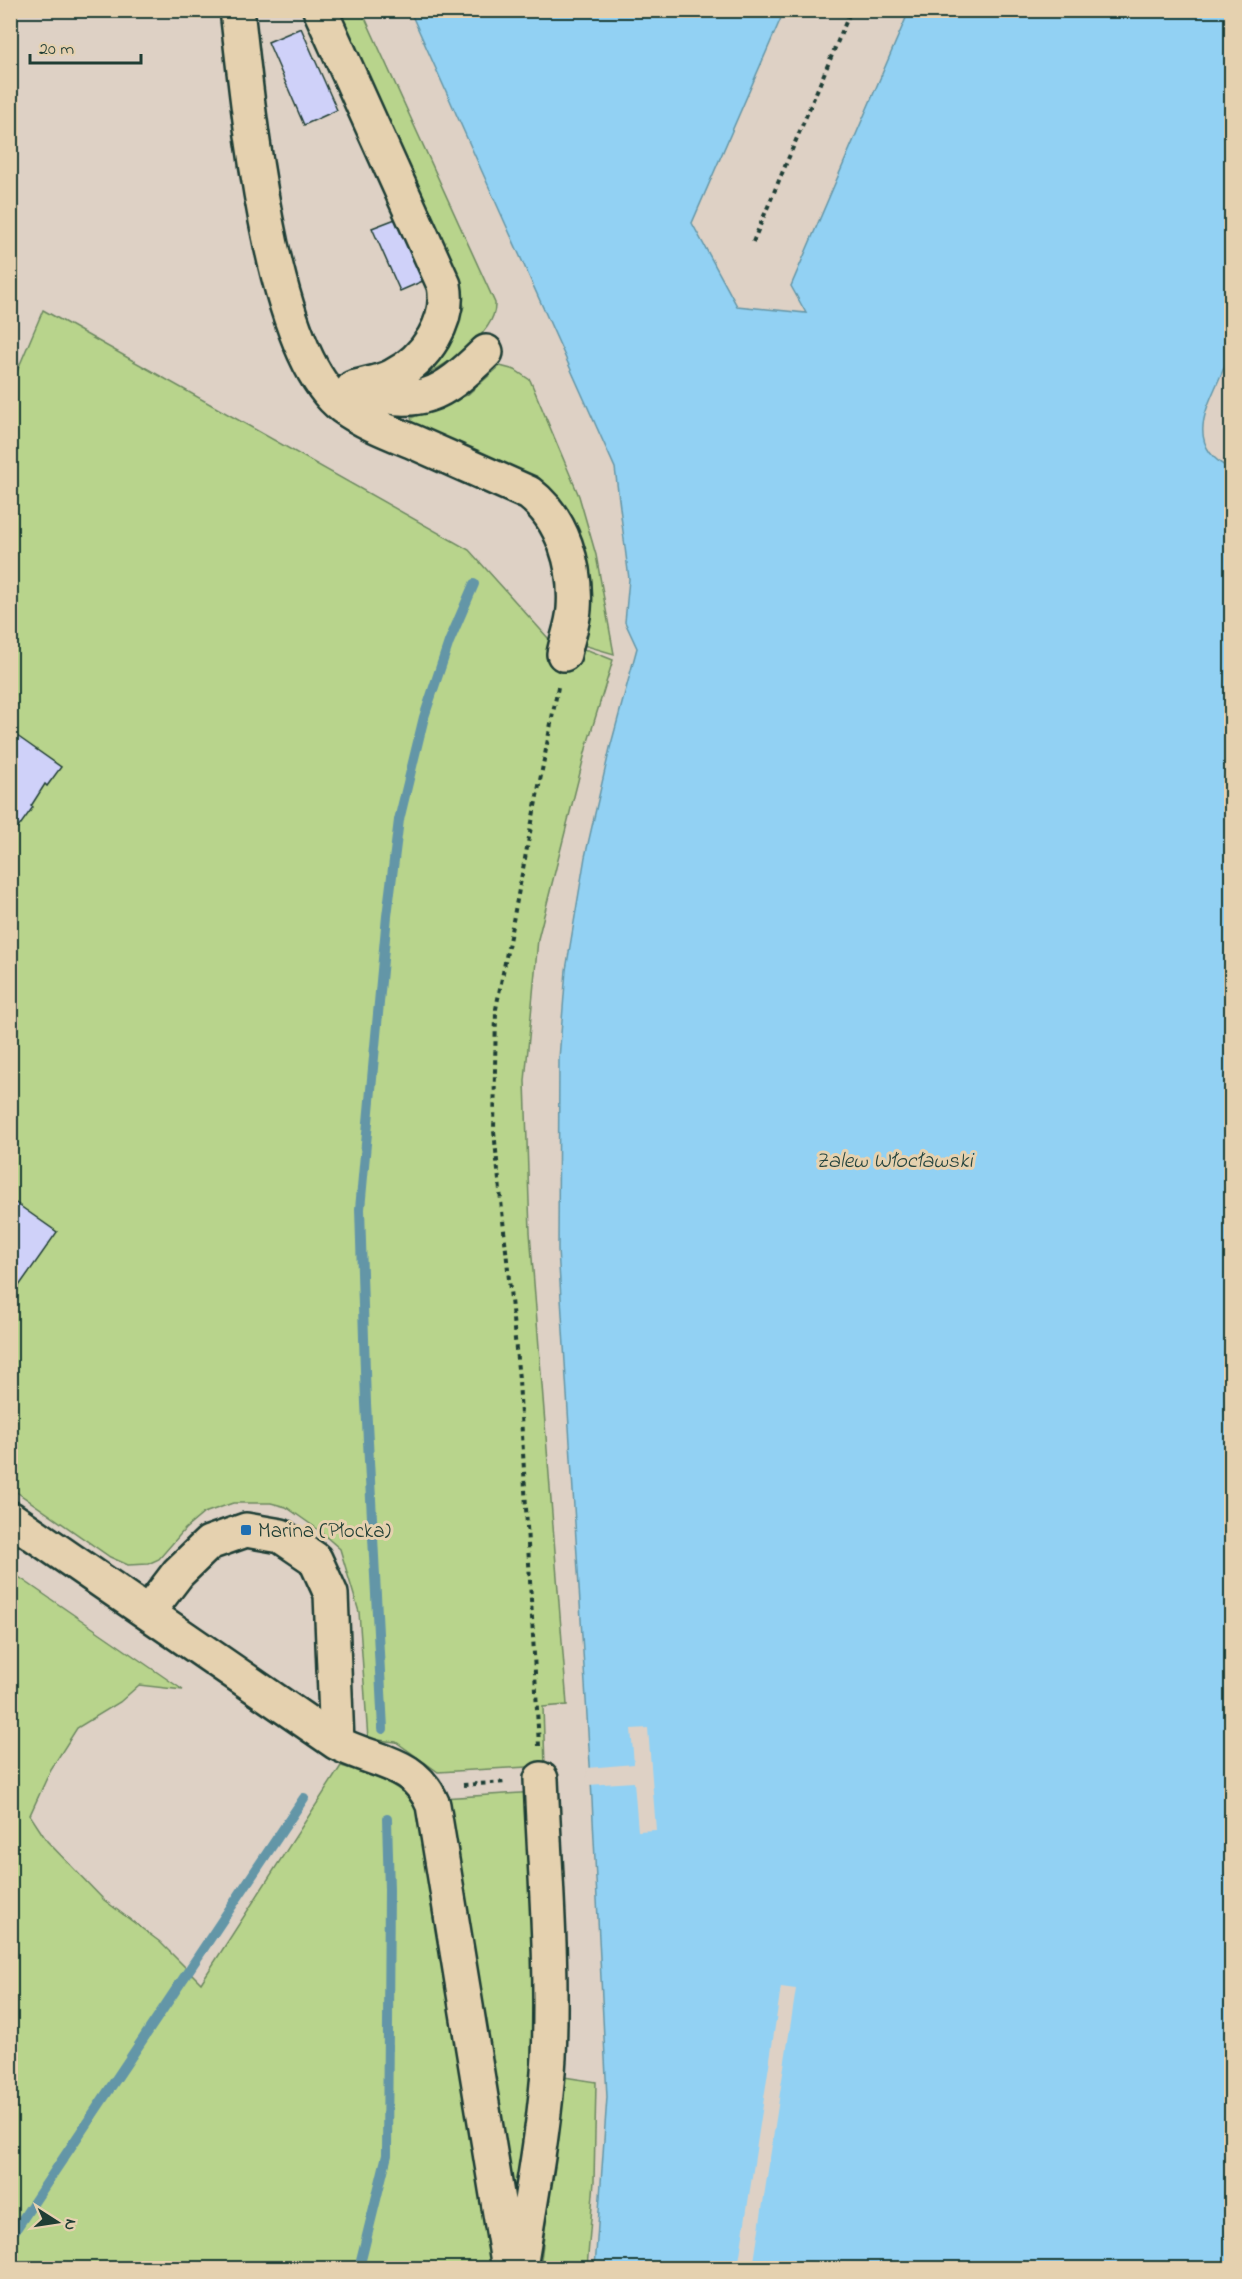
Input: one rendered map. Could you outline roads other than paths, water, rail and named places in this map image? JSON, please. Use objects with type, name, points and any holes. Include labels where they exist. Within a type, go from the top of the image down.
[{"type":"lane","points":[[237,10],[249,112],[266,219],[286,307],[318,382],[343,406],[380,428],[529,493],[543,504],[556,522],[566,549],[573,582],[574,610],[564,654]]},
{"type":"lane","points":[[320,10],[444,285],[447,300],[435,337],[417,358],[393,376],[353,388]]},
{"type":"lane","points":[[303,351],[319,367],[353,388],[396,399],[423,397],[441,391],[459,378],[486,352]]},
{"type":"lane","points":[[10,1518],[149,1611],[336,1743],[357,1754],[384,1761],[408,1771],[426,1788],[433,1805],[509,2268]]},
{"type":"lane","points":[[149,1611],[178,1573],[209,1544],[246,1530],[281,1536],[315,1559],[331,1594],[336,1743]]},
{"type":"lane","points":[[520,2268],[544,2118],[549,2057],[551,1973],[540,1779]]},
{"type":"water","name":"Zalew Włocławski","points":[[410,11],[784,11],[692,223],[737,306],[806,313],[791,286],[909,11],[1231,11],[1232,333],[1227,361],[1212,394],[1203,428],[1205,443],[1214,457],[1232,470],[1231,2268],[595,2268],[607,2097],[591,1780],[558,1250],[559,1059],[566,970],[585,857],[610,748],[637,648],[625,622],[629,579],[615,468]]},
{"type":"waterway","points":[[383,1729],[366,1403],[360,1209],[387,916],[399,820],[424,717],[449,642],[474,584]]},
{"type":"waterway","points":[[10,2238],[304,1798]]},
{"type":"waterway","points":[[359,2268],[387,2155],[389,1890],[387,1819]]},
{"type":"place","name":"Marina (Płocka)","points":[[246,1530]]}]
